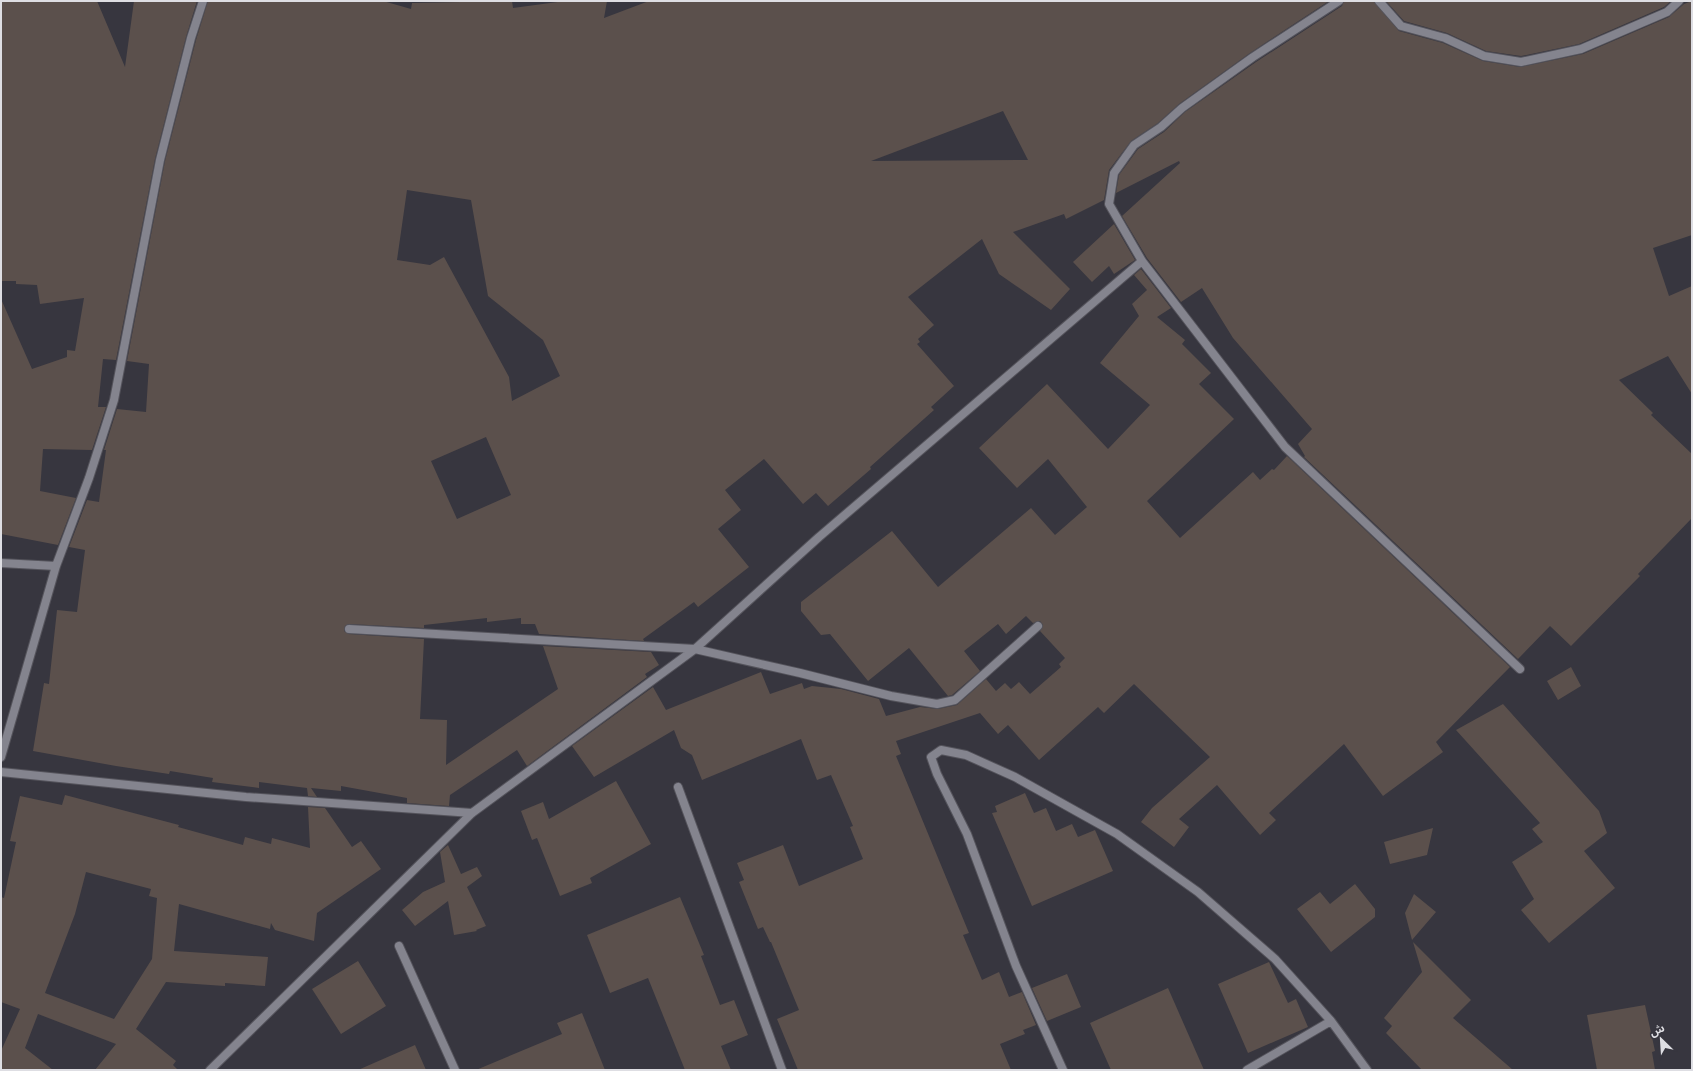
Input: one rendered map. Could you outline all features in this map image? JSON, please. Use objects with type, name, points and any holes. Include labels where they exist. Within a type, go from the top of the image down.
[{"type":"street","points":[[1,757],[56,566],[89,478],[114,400],[160,160],[190,38],[203,1]]},
{"type":"street","points":[[1339,1],[1252,57],[1182,108],[1161,127],[1134,145],[1114,173],[1109,204],[1142,261],[1285,447],[1520,669]]},
{"type":"street","points":[[1379,1],[1401,26],[1445,38],[1484,56],[1521,62],[1581,49],[1667,12],[1679,1]]},
{"type":"street","points":[[210,1070],[472,813],[695,649],[819,537],[1142,261]]},
{"type":"street","points":[[1,563],[56,566]]},
{"type":"street","points":[[349,629],[695,649],[835,681],[891,696],[937,704],[956,700],[1038,626]]},
{"type":"street","points":[[1063,1070],[1016,966],[967,834],[937,774],[931,757],[940,750],[966,755],[994,766],[1117,834],[1198,892],[1276,959],[1331,1021],[1367,1070]]},
{"type":"street","points":[[1,772],[246,797],[472,813]]},
{"type":"street","points":[[678,787],[782,1070]]},
{"type":"street","points":[[399,946],[455,1070]]},
{"type":"street","points":[[1247,1070],[1331,1021]]},
{"type":"building","points":[[1,1],[97,1],[125,67],[134,1],[197,1],[186,37],[155,159],[116,360],[103,359],[98,407],[106,407],[92,450],[43,449],[40,491],[76,498],[58,545],[1,534],[1,299],[32,369],[67,357],[67,350],[75,351],[84,298],[40,304],[37,285],[16,284],[16,281],[1,281]]},
{"type":"building","points":[[208,1],[383,1],[411,9],[412,3],[512,1],[513,8],[565,1],[607,1],[604,18],[649,1],[1329,1],[1250,53],[1179,104],[1158,123],[1131,141],[1109,170],[1104,200],[1066,219],[1064,214],[1013,232],[1070,289],[1051,310],[999,274],[982,239],[908,297],[934,325],[918,339],[920,342],[917,344],[954,386],[931,407],[934,410],[870,467],[871,469],[828,506],[816,493],[803,504],[764,459],[725,490],[741,510],[718,529],[749,567],[698,607],[694,602],[643,639],[644,641],[539,634],[535,624],[521,624],[521,618],[487,622],[487,618],[424,625],[424,628],[349,624],[345,626],[344,631],[349,634],[424,639],[420,719],[447,720],[446,765],[558,689],[543,646],[651,652],[659,665],[645,674],[647,677],[527,766],[517,750],[450,795],[449,806],[407,803],[407,798],[341,786],[341,791],[311,788],[317,797],[308,796],[307,788],[259,782],[259,788],[212,782],[213,778],[170,771],[169,774],[33,751],[44,683],[49,684],[57,610],[77,612],[85,550],[69,547],[87,500],[99,502],[106,450],[104,450],[117,409],[146,412],[149,364],[127,361],[165,161],[196,40]],"holes":[[[1003,111],[1028,160],[871,161]],[[407,190],[471,200],[488,296],[543,340],[560,376],[512,401],[509,377],[444,257],[430,265],[397,260]],[[486,437],[511,495],[457,519],[431,461]]]},
{"type":"building","points":[[1344,1],[1374,1],[1399,31],[1443,43],[1483,61],[1520,67],[1583,54],[1669,17],[1684,4],[1692,1],[1692,235],[1653,248],[1669,296],[1692,286],[1692,394],[1668,356],[1619,380],[1653,413],[1651,415],[1692,454],[1692,518],[1638,574],[1640,576],[1571,646],[1550,626],[1518,659],[1304,457],[1305,456],[1298,444],[1312,429],[1233,338],[1202,288],[1181,302],[1147,258],[1122,216],[1180,163],[1179,161],[1116,193],[1119,175],[1138,149],[1164,132],[1185,112],[1256,62],[1342,6]]},
{"type":"building","points":[[1386,1],[1671,1],[1664,7],[1579,44],[1521,56],[1486,51],[1447,33],[1404,21]]},
{"type":"building","points":[[1114,224],[1135,260],[1114,274],[1109,266],[1092,282],[1073,262]]},
{"type":"building","points":[[1141,269],[1171,308],[1157,317],[1185,340],[1182,344],[1211,373],[1199,384],[1234,419],[1147,501],[1180,538],[1253,472],[1260,480],[1272,469],[1274,470],[1287,456],[1510,667],[1436,742],[1443,752],[1383,796],[1344,744],[1269,813],[1276,820],[1260,835],[1217,785],[1179,819],[1189,827],[1174,847],[1141,822],[1152,808],[1210,757],[1134,684],[1104,713],[1098,707],[1039,760],[1008,725],[998,734],[980,713],[896,741],[901,754],[896,756],[969,933],[963,935],[982,980],[999,972],[1009,997],[1022,992],[1036,1025],[1023,1030],[1025,1034],[1000,1044],[1011,1070],[798,1070],[777,1019],[799,1010],[771,942],[763,927],[758,929],[739,882],[744,880],[737,863],[783,845],[799,886],[863,859],[850,827],[853,826],[831,775],[817,780],[801,739],[702,780],[692,755],[681,748],[674,730],[594,777],[572,746],[653,687],[666,710],[761,672],[770,694],[802,683],[804,689],[812,686],[841,689],[879,699],[886,716],[920,707],[938,709],[957,705],[986,679],[996,691],[1005,683],[1011,689],[1019,682],[1030,694],[1061,667],[1059,664],[1065,658],[1040,631],[1043,625],[1040,621],[1033,623],[1026,616],[1006,634],[998,624],[964,651],[980,671],[952,695],[948,696],[909,648],[868,681],[830,634],[821,635],[801,611],[801,602],[892,531],[938,587],[1031,508],[1055,535],[1087,507],[1048,459],[1017,488],[979,448],[1047,384],[1108,449],[1150,405],[1100,363],[1139,316],[1132,304],[1147,290],[1134,275]]},
{"type":"building","points":[[1571,667],[1581,686],[1558,700],[1547,681]]},
{"type":"building","points":[[1503,704],[1599,811],[1607,833],[1584,851],[1615,888],[1549,943],[1521,910],[1534,899],[1512,862],[1543,842],[1532,829],[1540,823],[1456,730]]},
{"type":"building","points":[[616,781],[651,844],[590,878],[592,883],[560,896],[537,838],[532,840],[521,811],[543,802],[549,819]]},
{"type":"building","points":[[1025,793],[1034,813],[1046,808],[1056,831],[1072,824],[1078,837],[1095,830],[1113,871],[1032,906],[992,813],[997,812],[995,806]]},
{"type":"building","points":[[65,795],[179,825],[178,827],[243,845],[245,837],[271,844],[272,838],[310,848],[308,807],[325,808],[352,847],[361,841],[381,869],[317,913],[314,941],[275,930],[271,923],[270,929],[179,904],[174,951],[268,957],[265,986],[225,983],[225,986],[166,982],[136,1029],[176,1061],[173,1065],[178,1070],[95,1070],[116,1044],[38,1014],[25,1048],[53,1070],[1,1070],[1,1051],[20,1009],[1,1002],[1,897],[4,898],[16,842],[10,841],[20,796],[62,805]],"holes":[[[86,872],[151,889],[149,896],[157,898],[152,959],[114,1019],[45,993],[75,914]]]},
{"type":"building","points":[[1433,828],[1427,855],[1390,864],[1384,842]]},
{"type":"building","points":[[448,845],[461,874],[477,867],[482,876],[467,887],[486,926],[476,930],[477,931],[454,935],[448,901],[415,926],[402,910],[423,892],[445,882],[440,852]]},
{"type":"building","points":[[1355,884],[1375,909],[1375,917],[1331,952],[1297,909],[1320,892],[1330,904]]},
{"type":"building","points":[[1414,894],[1436,912],[1412,940],[1405,913]]},
{"type":"building","points":[[680,897],[704,955],[701,956],[720,1005],[734,1000],[748,1035],[721,1046],[731,1070],[685,1070],[648,978],[610,993],[587,935]]},
{"type":"building","points":[[1413,942],[1471,1000],[1453,1018],[1513,1070],[1422,1070],[1386,1033],[1392,1026],[1384,1018],[1422,972]]},
{"type":"building","points":[[358,961],[386,1006],[341,1034],[312,989]]},
{"type":"building","points":[[1269,962],[1288,1003],[1296,999],[1308,1027],[1248,1053],[1218,984]]},
{"type":"building","points":[[1067,974],[1081,1007],[1047,1021],[1032,988]]},
{"type":"building","points":[[1168,988],[1204,1070],[1111,1070],[1090,1023]]},
{"type":"building","points":[[1645,1005],[1655,1051],[1652,1052],[1655,1070],[1597,1070],[1587,1015]]},
{"type":"building","points":[[582,1013],[605,1070],[476,1070],[562,1034],[557,1023]]},
{"type":"building","points":[[415,1045],[426,1070],[358,1070]]}]
